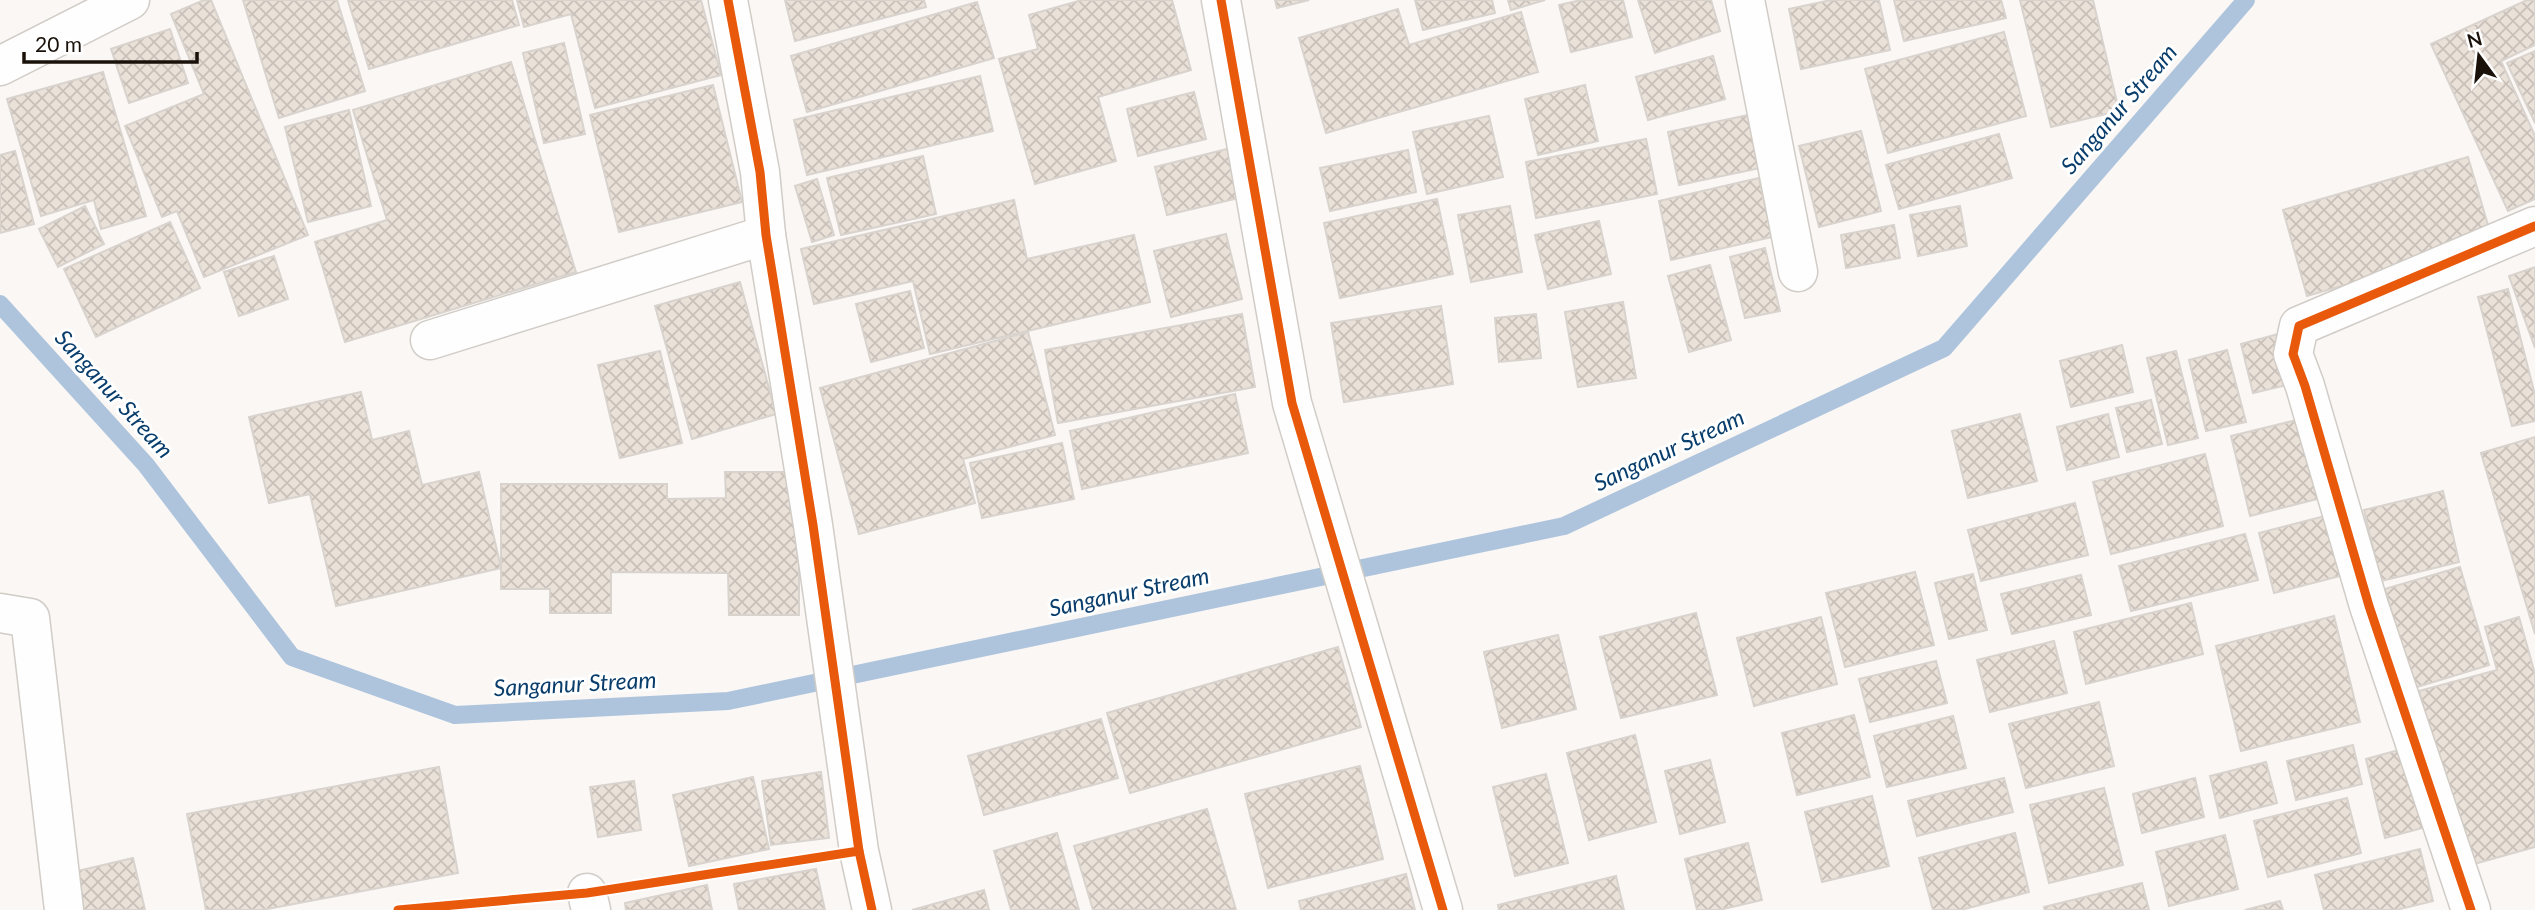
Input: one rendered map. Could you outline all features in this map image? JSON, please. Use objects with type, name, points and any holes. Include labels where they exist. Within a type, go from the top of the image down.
[{"type":"street","points":[[0,66],[130,0]]},
{"type":"street","points":[[728,0],[760,172],[766,234],[817,556],[859,851],[873,910]]},
{"type":"street","points":[[1221,0],[1292,403],[1443,910]]},
{"type":"street","points":[[1745,0],[1798,272]]},
{"type":"street","points":[[2471,910],[2369,606],[2305,386],[2293,354],[2299,326],[2535,226]]},
{"type":"street","points":[[430,340],[766,234]]},
{"type":"street","points":[[0,613],[30,618],[64,910]]},
{"type":"building","points":[[204,0],[211,0],[308,235],[204,277],[177,211],[162,217],[125,126],[204,94],[171,14]]},
{"type":"building","points":[[243,0],[337,0],[365,91],[279,118]]},
{"type":"building","points":[[348,0],[512,0],[519,25],[369,69]]},
{"type":"building","points":[[517,0],[701,0],[721,75],[595,108],[571,14],[524,27]]},
{"type":"building","points":[[785,0],[924,0],[926,7],[795,41]]},
{"type":"building","points":[[1082,0],[1172,0],[1191,70],[1098,97],[1116,161],[1035,184],[999,59],[1038,49],[1029,15]]},
{"type":"building","points":[[1275,0],[1309,0],[1277,8]]},
{"type":"building","points":[[1415,0],[1492,0],[1495,13],[1423,30]]},
{"type":"building","points":[[1508,0],[1545,0],[1511,10]]},
{"type":"building","points":[[1581,0],[1623,0],[1632,37],[1571,52],[1559,5]]},
{"type":"building","points":[[1638,0],[1711,0],[1720,31],[1655,53]]},
{"type":"building","points":[[1831,0],[1879,0],[1890,50],[1801,69],[1789,9]]},
{"type":"building","points":[[1894,0],[2001,0],[2006,18],[1904,41]]},
{"type":"building","points":[[2020,0],[2093,0],[2119,111],[2051,127]]},
{"type":"building","points":[[2527,0],[2535,0],[2535,45],[2501,61],[2535,136],[2535,199],[2508,211],[2431,44]]},
{"type":"building","points":[[977,2],[994,58],[807,112],[791,56]]},
{"type":"building","points":[[1398,9],[1409,45],[1521,12],[1538,72],[1326,133],[1299,38]]},
{"type":"building","points":[[170,29],[188,83],[129,103],[111,49]]},
{"type":"building","points":[[2004,32],[2026,116],[1888,153],[1865,69]]},
{"type":"building","points":[[564,43],[585,134],[544,143],[523,53]]},
{"type":"building","points":[[2535,51],[2535,123],[2507,63]]},
{"type":"building","points":[[1713,56],[1725,99],[1648,120],[1636,77]]},
{"type":"building","points":[[511,62],[576,272],[345,342],[315,242],[387,220],[353,110]]},
{"type":"building","points":[[103,72],[146,216],[101,229],[94,200],[41,216],[7,99]]},
{"type":"building","points":[[980,76],[993,131],[807,175],[794,120]]},
{"type":"building","points":[[713,85],[742,202],[619,232],[590,115]]},
{"type":"building","points":[[1585,85],[1598,141],[1538,155],[1525,99]]},
{"type":"building","points":[[1194,92],[1206,139],[1138,156],[1127,109]]},
{"type":"building","points":[[349,110],[371,206],[308,222],[285,127]]},
{"type":"building","points":[[1753,114],[1765,167],[1679,185],[1668,132]]},
{"type":"building","points":[[1489,116],[1503,177],[1427,194],[1413,132]]},
{"type":"building","points":[[1861,131],[1881,211],[1819,227],[1799,146]]},
{"type":"building","points":[[1999,134],[2012,178],[1899,209],[1886,165]]},
{"type":"building","points":[[1646,139],[1657,194],[1536,218],[1526,162]]},
{"type":"building","points":[[1231,148],[1243,197],[1167,215],[1155,167]]},
{"type":"building","points":[[1408,150],[1416,192],[1330,211],[1320,168]]},
{"type":"building","points":[[15,151],[34,224],[0,233],[0,155]]},
{"type":"building","points":[[923,156],[936,214],[841,235],[827,178]]},
{"type":"building","points":[[2468,157],[2493,242],[2307,296],[2283,210]]},
{"type":"building","points":[[1759,178],[1772,237],[1671,260],[1659,201]]},
{"type":"building","points":[[817,179],[834,235],[812,242],[795,186]]},
{"type":"building","points":[[1437,199],[1453,274],[1340,298],[1324,223]]},
{"type":"building","points":[[1014,200],[1027,259],[1134,235],[1150,302],[930,354],[913,281],[814,304],[801,249]]},
{"type":"building","points":[[85,206],[104,244],[58,267],[39,229]]},
{"type":"building","points":[[1510,206],[1522,272],[1471,282],[1458,215]]},
{"type":"building","points":[[1960,206],[1967,246],[1918,256],[1910,215]]},
{"type":"building","points":[[1599,221],[1611,274],[1548,289],[1535,235]]},
{"type":"building","points":[[170,222],[200,288],[96,337],[64,269]]},
{"type":"building","points":[[1894,225],[1900,258],[1846,268],[1841,235]]},
{"type":"building","points":[[1226,234],[1242,299],[1171,317],[1154,251]]},
{"type":"building","points":[[1765,248],[1780,311],[1745,318],[1730,257]]},
{"type":"building","points":[[274,256],[288,299],[239,316],[224,272]]},
{"type":"building","points":[[1710,265],[1731,340],[1689,352],[1668,276]]},
{"type":"building","points":[[2535,267],[2535,348],[2509,276]]},
{"type":"building","points":[[740,282],[776,414],[692,439],[655,306]]},
{"type":"building","points":[[2508,289],[2535,395],[2535,421],[2512,426],[2478,297]]},
{"type":"building","points":[[910,291],[924,348],[871,362],[856,304]]},
{"type":"building","points":[[1623,302],[1636,378],[1578,387],[1565,312]]},
{"type":"building","points":[[1441,306],[1453,384],[1344,402],[1331,323]]},
{"type":"building","points":[[1242,314],[1255,387],[1058,423],[1045,350]]},
{"type":"building","points":[[1536,314],[1541,358],[1499,362],[1495,318]]},
{"type":"building","points":[[1028,332],[1055,435],[963,459],[975,503],[859,534],[820,388]]},
{"type":"building","points":[[2282,333],[2295,383],[2253,393],[2241,344]]},
{"type":"building","points":[[2122,345],[2133,392],[2071,407],[2060,361]]},
{"type":"building","points":[[2227,350],[2246,422],[2206,431],[2189,360]]},
{"type":"building","points":[[660,351],[682,443],[620,458],[598,365]]},
{"type":"building","points":[[2176,351],[2198,438],[2168,445],[2147,358]]},
{"type":"building","points":[[361,392],[372,440],[409,431],[422,485],[479,472],[501,568],[336,606],[310,494],[269,503],[249,417]]},
{"type":"building","points":[[1235,394],[1248,453],[1082,489],[1070,431]]},
{"type":"building","points":[[2151,400],[2162,444],[2127,452],[2116,408]]},
{"type":"building","points":[[2020,414],[2037,481],[1968,498],[1952,431]]},
{"type":"building","points":[[2108,414],[2119,457],[2067,470],[2057,427]]},
{"type":"building","points":[[2305,418],[2325,497],[2250,516],[2231,436]]},
{"type":"building","points":[[2535,437],[2535,634],[2481,453]]},
{"type":"building","points":[[1062,443],[1074,499],[982,518],[970,463]]},
{"type":"building","points":[[2205,454],[2223,526],[2111,554],[2093,482]]},
{"type":"building","points":[[725,472],[799,472],[799,615],[729,615],[728,573],[611,572],[611,613],[550,613],[550,589],[501,589],[501,484],[667,484],[667,499],[726,498]]},
{"type":"building","points":[[2443,491],[2459,562],[2381,581],[2364,510]]},
{"type":"building","points":[[2075,503],[2088,555],[1981,581],[1968,530]]},
{"type":"building","points":[[2325,516],[2340,576],[2274,593],[2259,533]]},
{"type":"building","points":[[2245,534],[2258,580],[2131,611],[2119,566]]},
{"type":"building","points":[[2460,567],[2489,665],[2414,688],[2385,589]]},
{"type":"building","points":[[1915,572],[1934,645],[1845,667],[1826,593]]},
{"type":"building","points":[[1973,574],[1987,630],[1949,639],[1935,583]]},
{"type":"building","points":[[2081,575],[2091,615],[2012,634],[2001,594]]},
{"type":"building","points":[[2191,603],[2203,654],[2086,684],[2074,632]]},
{"type":"building","points":[[1696,613],[1717,695],[1621,718],[1600,637]]},
{"type":"building","points":[[2334,616],[2360,722],[2241,751],[2216,646]]},
{"type":"building","points":[[1821,617],[1837,684],[1754,706],[1737,638]]},
{"type":"building","points":[[2519,617],[2535,674],[2535,847],[2467,866],[2419,691],[2497,670],[2485,627]]},
{"type":"building","points":[[1558,635],[1576,709],[1502,728],[1484,652]]},
{"type":"building","points":[[2054,641],[2067,693],[1990,712],[1977,660]]},
{"type":"building","points":[[1338,647],[1361,727],[1130,793],[1107,713]]},
{"type":"building","points":[[1936,661],[1947,703],[1870,722],[1859,679]]},
{"type":"building","points":[[2099,702],[2114,766],[2026,788],[2009,724]]},
{"type":"building","points":[[1854,715],[1870,777],[1797,795],[1782,733]]},
{"type":"building","points":[[1953,716],[1966,768],[1887,787],[1874,736]]},
{"type":"building","points":[[1101,719],[1118,778],[984,815],[968,756]]},
{"type":"building","points":[[1635,735],[1656,822],[1589,840],[1567,753]]},
{"type":"building","points":[[2353,745],[2362,784],[2296,800],[2287,761]]},
{"type":"building","points":[[2406,748],[2426,827],[2385,838],[2366,759]]},
{"type":"building","points":[[1710,760],[1725,822],[1680,834],[1665,771]]},
{"type":"building","points":[[2266,762],[2277,803],[2220,818],[2210,776]]},
{"type":"building","points":[[1360,766],[1383,859],[1268,888],[1245,794]]},
{"type":"building","points":[[439,767],[458,873],[262,910],[206,910],[187,814]]},
{"type":"building","points":[[821,772],[829,838],[771,845],[762,781]]},
{"type":"building","points":[[1546,774],[1568,863],[1515,876],[1493,787]]},
{"type":"building","points":[[753,777],[769,849],[689,866],[673,795]]},
{"type":"building","points":[[2004,778],[2013,812],[1917,836],[1908,801]]},
{"type":"building","points":[[2195,778],[2204,817],[2142,833],[2133,794]]},
{"type":"building","points":[[634,781],[641,830],[598,837],[590,787]]},
{"type":"building","points":[[2104,788],[2123,865],[2049,883],[2030,805]]},
{"type":"building","points":[[1872,796],[1889,866],[1822,882],[1805,812]]},
{"type":"building","points":[[2347,798],[2361,853],[2268,877],[2254,821]]},
{"type":"building","points":[[1207,809],[1236,910],[1093,910],[1074,846]]},
{"type":"building","points":[[1057,833],[1079,910],[1011,910],[994,851]]},
{"type":"building","points":[[2015,833],[2029,892],[1961,910],[1933,910],[1919,858]]},
{"type":"building","points":[[2225,835],[2238,889],[2169,906],[2156,852]]},
{"type":"building","points":[[1748,843],[1762,900],[1719,910],[1697,910],[1685,859]]},
{"type":"building","points":[[2420,849],[2433,901],[2396,910],[2324,910],[2315,875]]},
{"type":"building","points":[[133,858],[145,910],[78,910],[69,873]]},
{"type":"building","points":[[816,869],[825,910],[739,910],[734,884]]},
{"type":"building","points":[[1406,874],[1415,910],[1301,910],[1299,901]]},
{"type":"building","points":[[1616,876],[1624,910],[1499,910],[1498,905]]},
{"type":"building","points":[[2142,883],[2149,910],[2045,910],[2044,907]]},
{"type":"building","points":[[707,885],[712,910],[626,910],[625,903]]},
{"type":"building","points":[[984,890],[989,910],[912,910]]},
{"type":"building","points":[[2280,901],[2283,910],[2245,910]]},
{"type":"waterway","name":"Sanganur Stream","points":[[0,304],[146,465],[292,657],[455,715],[728,701],[1564,526],[1944,348],[2246,0]]},
{"type":"cycle path","points":[[728,0],[760,172],[766,235],[813,525],[859,851],[872,910]]},
{"type":"cycle path","points":[[1221,0],[1292,403],[1443,910]]},
{"type":"cycle path","points":[[2471,910],[2369,606],[2305,386],[2293,354],[2299,326],[2535,226]]},
{"type":"cycle path","points":[[398,910],[587,893],[859,851]]}]
